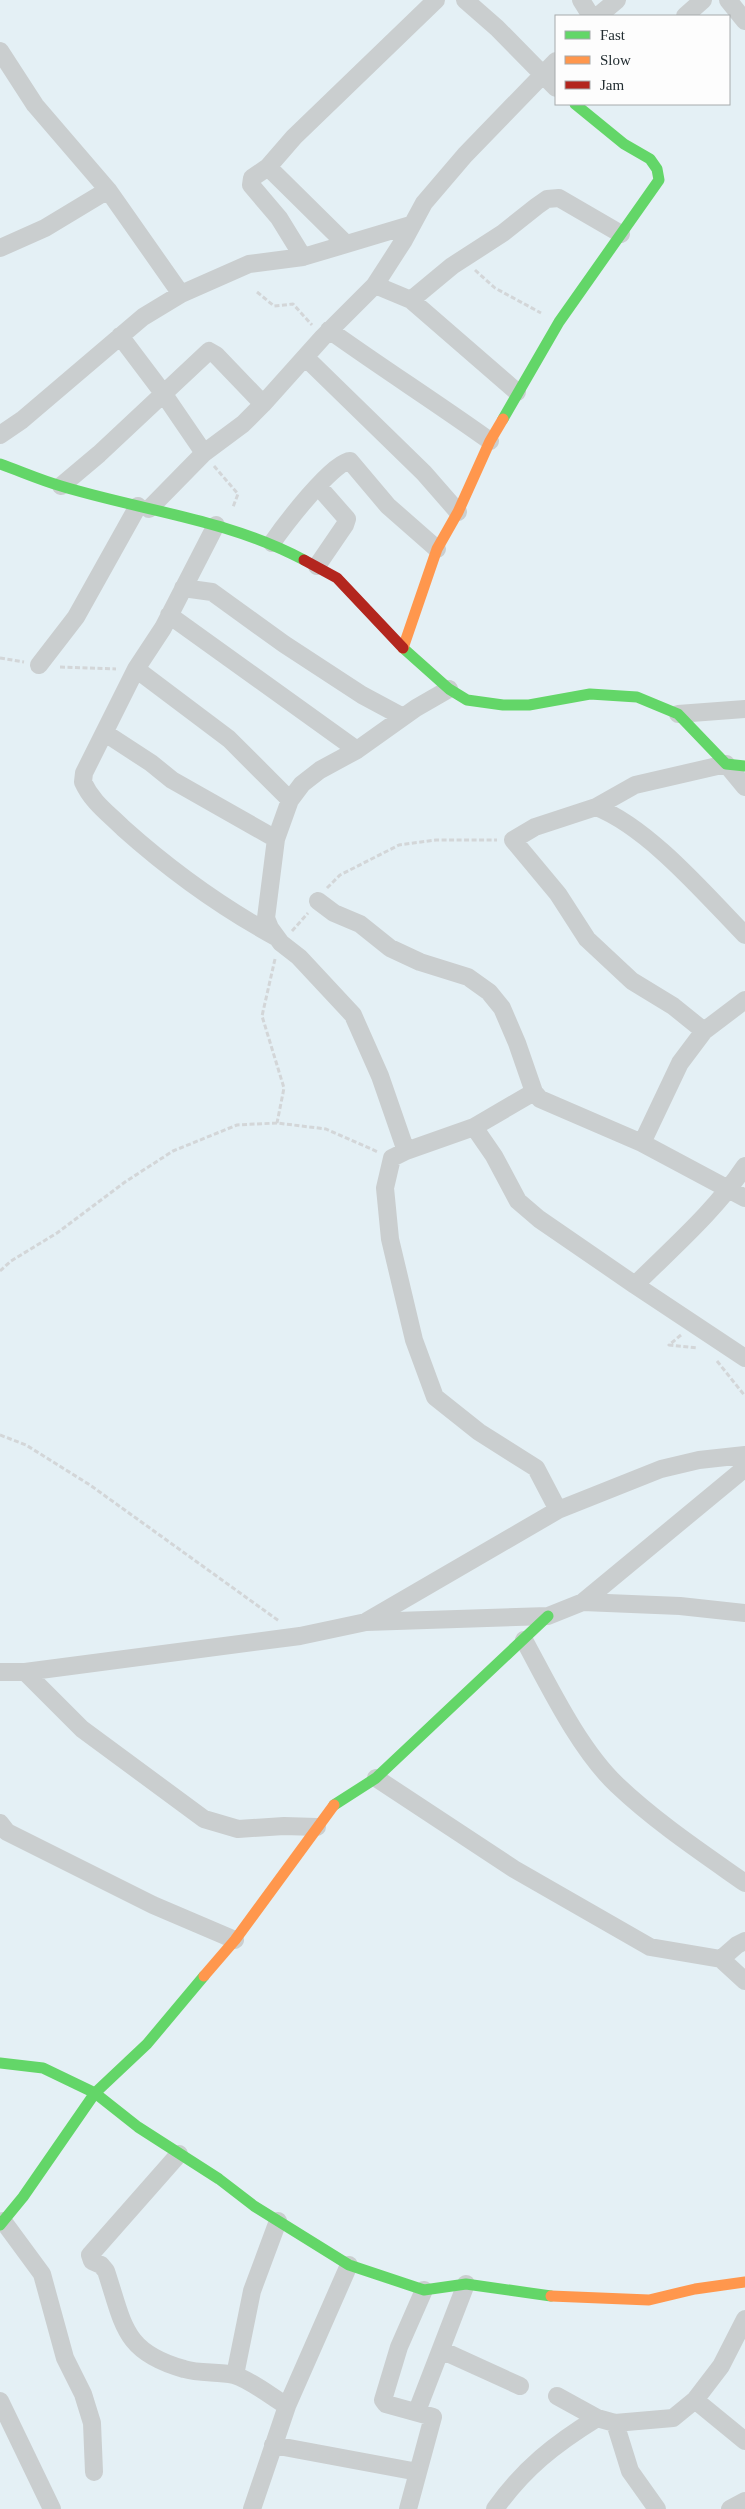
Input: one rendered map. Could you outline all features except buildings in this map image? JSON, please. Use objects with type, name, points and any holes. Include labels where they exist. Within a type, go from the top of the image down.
[{"type":"street","points":[[303,257],[279,218],[250,185],[252,178],[268,167],[294,137],[436,0]]},
{"type":"street","points":[[465,0],[498,28],[555,87]]},
{"type":"street","points":[[581,0],[590,15]]},
{"type":"street","points":[[599,15],[617,0]]},
{"type":"street","points":[[686,15],[703,0]]},
{"type":"street","points":[[728,0],[745,21]]},
{"type":"street","points":[[0,51],[35,105],[108,190],[180,294]]},
{"type":"street","points":[[39,665],[76,617],[144,508],[204,453],[243,424],[306,358],[326,333],[375,285],[404,240],[424,203],[465,155],[555,62]]},
{"type":"street","points":[[403,648],[437,548],[458,512],[490,441],[559,322],[659,180],[657,169],[650,159],[624,144],[585,107]]},
{"type":"street","points":[[268,167],[346,244]]},
{"type":"street","points":[[0,248],[45,228],[108,190]]},
{"type":"street","points":[[411,300],[452,266],[466,259],[548,199],[559,198],[621,234]]},
{"type":"street","points":[[0,435],[143,317],[180,294],[249,264],[303,257],[410,226]]},
{"type":"street","points":[[375,285],[411,300],[517,392]]},
{"type":"street","points":[[326,333],[406,381],[490,441]]},
{"type":"street","points":[[120,336],[163,393],[204,453]]},
{"type":"street","points":[[62,486],[205,354],[212,352],[263,404]]},
{"type":"street","points":[[306,358],[424,473],[458,512]]},
{"type":"street","points":[[272,543],[290,518],[335,468],[346,461],[350,461],[388,506],[437,548]]},
{"type":"street","points":[[0,464],[62,486],[221,526],[272,543],[337,578],[403,648],[449,689],[467,700],[503,705],[529,705],[590,694],[637,697],[678,714],[745,786]]},
{"type":"street","points":[[317,566],[345,525],[347,519],[318,486]]},
{"type":"street","points":[[221,526],[136,669],[84,773],[83,782],[92,799],[151,853],[209,897],[276,937],[299,956],[353,1015],[380,1076],[399,1155],[385,1188],[390,1240],[414,1340],[435,1397],[479,1432],[536,1468],[558,1510]]},
{"type":"street","points":[[183,588],[212,592],[284,644],[362,695],[403,717]]},
{"type":"street","points":[[169,615],[357,750]]},
{"type":"street","points":[[136,669],[229,739],[290,800]]},
{"type":"street","points":[[276,937],[266,918],[276,839],[290,800],[302,784],[320,770],[357,750],[403,717],[449,689]]},
{"type":"street","points":[[678,714],[745,708]]},
{"type":"street","points":[[105,733],[151,763],[172,780],[276,839]]},
{"type":"street","points":[[704,1031],[673,1006],[632,981],[587,938],[558,894],[513,840],[534,827],[596,807],[634,784],[726,764],[745,766]]},
{"type":"street","points":[[596,807],[610,812],[629,825],[667,857],[745,935]]},
{"type":"street","points":[[318,901],[334,913],[360,924],[390,948],[446,972],[468,977],[489,992],[506,1017],[534,1092],[540,1098],[642,1143],[730,1188],[745,1198]]},
{"type":"street","points":[[642,1143],[680,1062],[704,1031],[745,1000]]},
{"type":"street","points":[[399,1155],[474,1127],[534,1092]]},
{"type":"street","points":[[474,1127],[494,1156],[518,1201],[539,1219],[745,1358]]},
{"type":"street","points":[[635,1285],[730,1188],[745,1166]]},
{"type":"street","points":[[366,1622],[558,1510],[660,1469],[699,1460],[745,1455]]},
{"type":"street","points":[[0,1672],[25,1672],[300,1636],[366,1622],[548,1616],[583,1602],[745,1468]]},
{"type":"street","points":[[583,1602],[680,1606],[745,1613]]},
{"type":"street","points":[[94,2472],[92,2423],[83,2394],[65,2358],[42,2274],[2,2223],[23,2197],[95,2093],[147,2044],[235,1940],[334,1805],[376,1778],[548,1616]]},
{"type":"street","points":[[524,1640],[577,1735],[616,1784],[676,1834],[745,1882]]},
{"type":"street","points":[[25,1672],[82,1729],[204,1819],[238,1829],[284,1826],[318,1827]]},
{"type":"street","points":[[376,1778],[514,1869],[650,1947],[722,1959],[745,1981]]},
{"type":"street","points":[[0,1823],[7,1832],[152,1905],[235,1940]]},
{"type":"street","points":[[722,1959],[737,1945],[745,1941]]},
{"type":"street","points":[[0,2063],[43,2068],[95,2093],[138,2127],[278,2222],[349,2265],[424,2290],[466,2284],[546,2296],[649,2300],[745,2282]]},
{"type":"street","points":[[178,2154],[90,2255],[92,2261],[101,2265],[106,2271],[126,2332],[138,2348],[151,2357],[185,2370],[235,2375],[287,2406]]},
{"type":"street","points":[[235,2375],[252,2291],[278,2222]]},
{"type":"street","points":[[252,2509],[287,2406],[349,2265]]},
{"type":"street","points":[[417,2411],[466,2284]]},
{"type":"street","points":[[408,2509],[434,2419],[432,2415],[386,2404],[383,2400],[399,2347],[424,2290]]},
{"type":"street","points":[[557,2396],[597,2418],[615,2423],[673,2418],[696,2400],[721,2366],[745,2319]]},
{"type":"street","points":[[441,2350],[520,2386]]},
{"type":"street","points":[[696,2400],[745,2440]]},
{"type":"street","points":[[0,2401],[52,2509]]},
{"type":"street","points":[[495,2509],[530,2466],[564,2438],[597,2418]]},
{"type":"street","points":[[615,2423],[630,2471],[657,2509]]},
{"type":"street","points":[[273,2445],[418,2472]]},
{"type":"street","points":[[730,2509],[745,2501]]},
{"type":"path","points":[[466,259],[495,288],[559,322]]},
{"type":"path","points":[[257,292],[274,306],[293,304],[326,333]]},
{"type":"path","points":[[204,453],[238,494],[221,526]]},
{"type":"path","points":[[0,658],[39,665],[136,669]]},
{"type":"path","points":[[0,1271],[11,1261],[57,1233],[125,1182],[173,1151],[237,1125],[277,1123],[326,1129],[399,1155]]},
{"type":"path","points":[[693,1324],[669,1345],[696,1348],[703,1352]]},
{"type":"path","points":[[710,1357],[716,1361],[745,1396]]},
{"type":"path","points":[[0,1435],[26,1445],[90,1485],[300,1636]]},
{"type":"traffic: fast","points":[[503,419],[559,322],[659,180],[657,169],[650,159],[624,144],[576,105]]},
{"type":"traffic: fast","points":[[0,464],[92,495],[215,525],[275,546],[304,560]]},
{"type":"traffic: fast","points":[[403,648],[449,689],[467,700],[503,705],[529,705],[590,694],[637,697],[678,714],[726,764],[745,766]]},
{"type":"traffic: fast","points":[[334,1805],[376,1778],[548,1616]]},
{"type":"traffic: fast","points":[[0,2225],[23,2197],[95,2093],[147,2044],[204,1976]]},
{"type":"traffic: fast","points":[[0,2063],[43,2068],[95,2093],[138,2127],[219,2179],[254,2206],[349,2265],[424,2290],[466,2284],[551,2296]]},
{"type":"traffic: slow","points":[[403,648],[437,549],[458,512],[490,441],[503,419]]},
{"type":"traffic: slow","points":[[204,1976],[235,1940],[334,1805]]},
{"type":"traffic: slow","points":[[551,2296],[649,2300],[695,2289],[745,2282]]},
{"type":"traffic: jam","points":[[304,560],[337,578],[403,648]]}]
